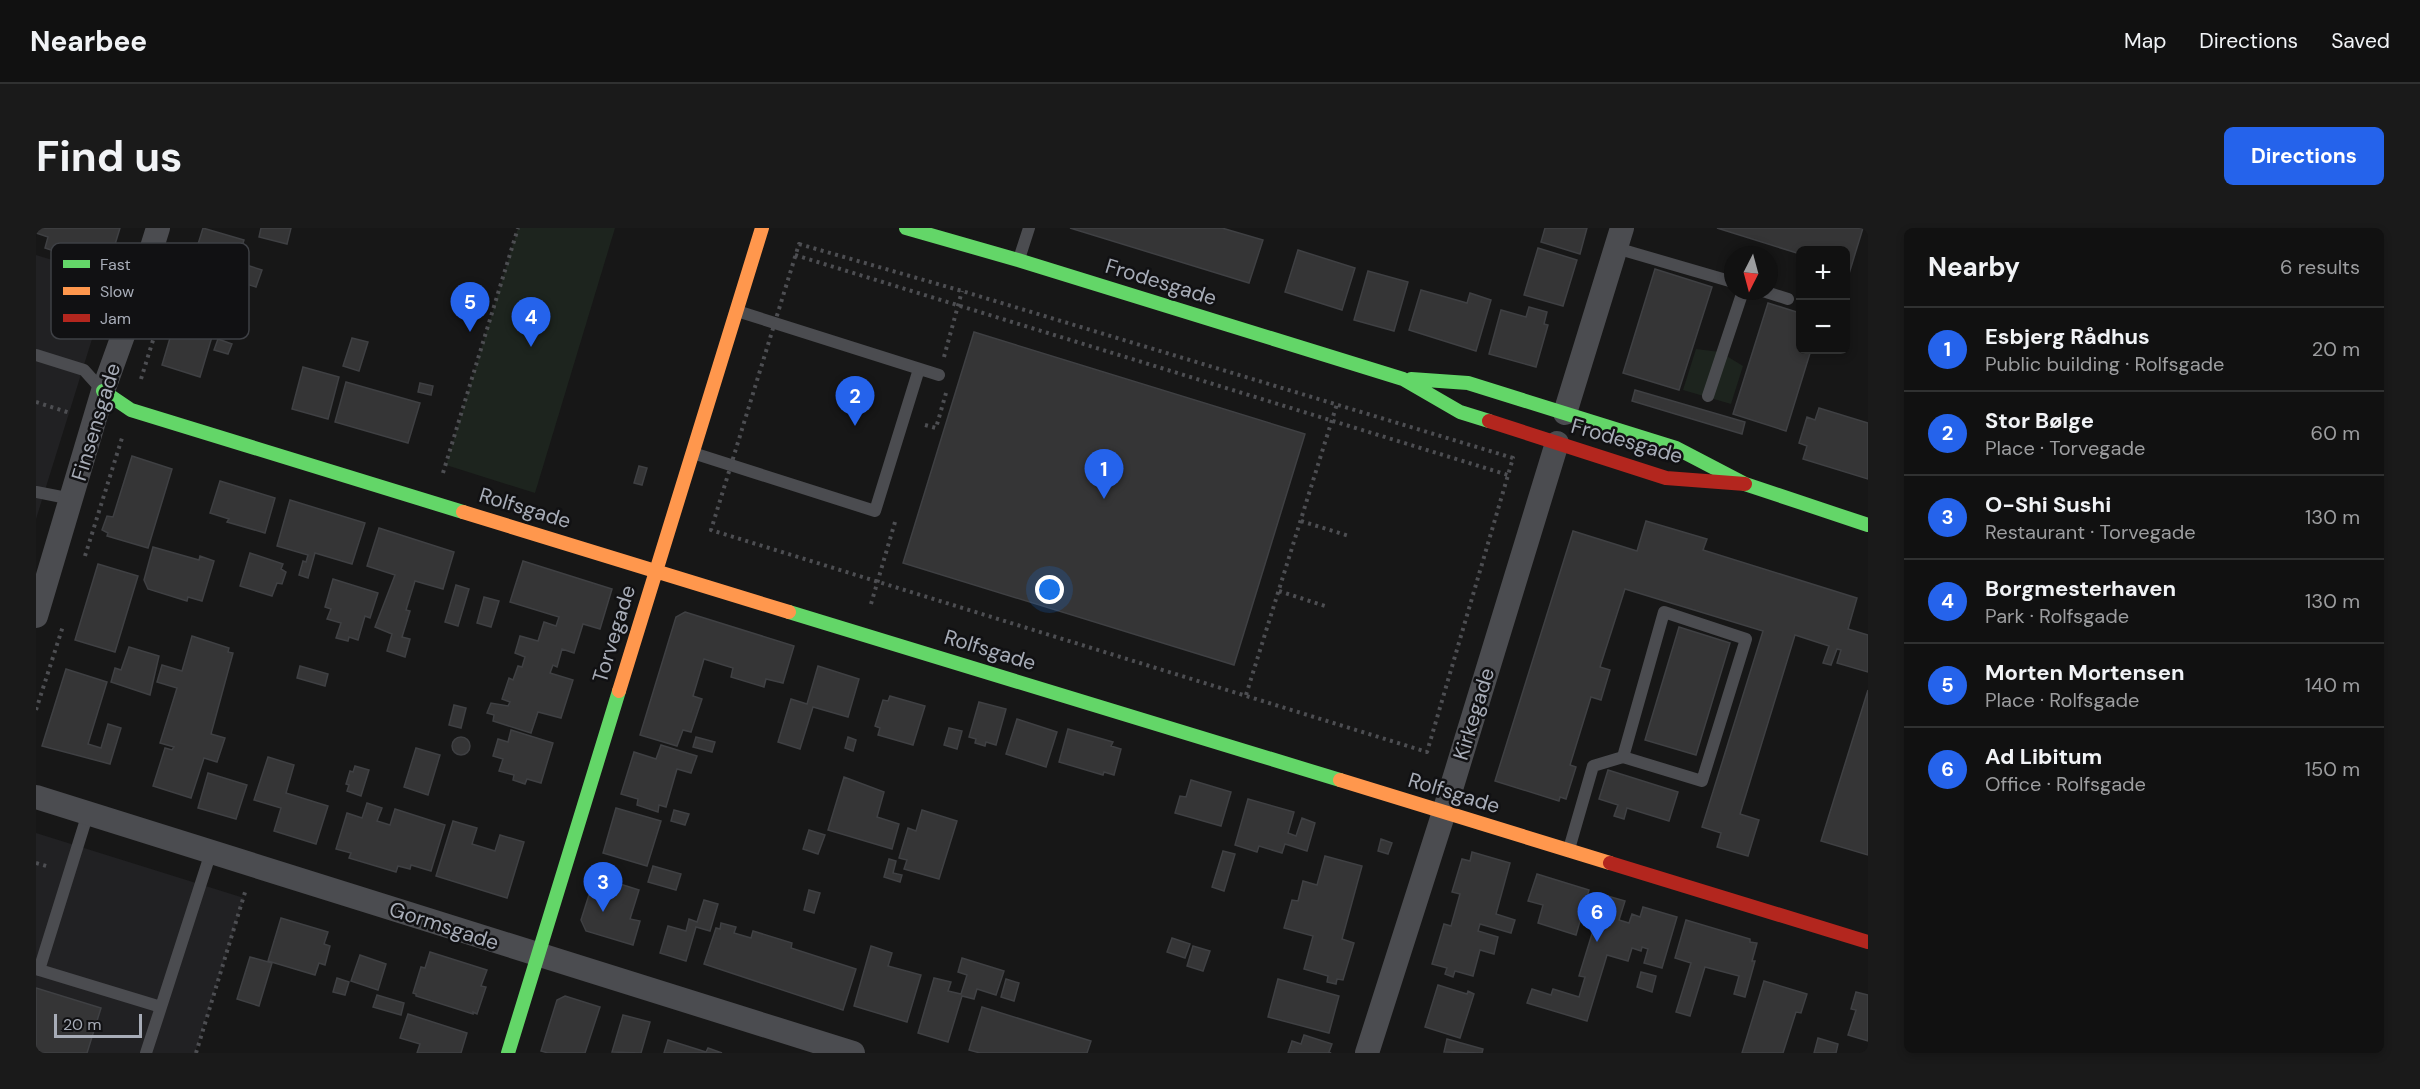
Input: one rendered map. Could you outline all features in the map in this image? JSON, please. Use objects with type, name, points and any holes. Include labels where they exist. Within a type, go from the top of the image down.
[{"type":"street","name":"Finsensgade","points":[[153,243],[158,228]]},
{"type":"street","name":"Torvegade","points":[[508,1053],[762,228]]},
{"type":"street","name":"Frodesgade","points":[[906,228],[1018,260],[1403,379],[1460,412],[1666,478],[1745,484]]},
{"type":"street","points":[[1565,413],[1619,238]]},
{"type":"street","name":"Finsensgade","points":[[36,616],[103,391],[122,339]]},
{"type":"street","name":"Frodesgade","points":[[1403,379],[1468,383],[1565,413],[1676,448],[1745,484],[1868,525]]},
{"type":"street","name":"Rolfsgade","points":[[103,391],[131,410],[1868,942]]},
{"type":"street","name":"Kirkegade","points":[[1366,1053],[1444,812],[1557,443]]},
{"type":"street","name":"Gormsgade","points":[[36,797],[853,1053]]},
{"type":"lane","points":[[1018,260],[1029,228]]},
{"type":"lane","points":[[1619,238],[1724,279]]},
{"type":"lane","points":[[1778,296],[1788,299]]},
{"type":"lane","points":[[1708,396],[1740,300]]},
{"type":"lane","points":[[736,311],[939,375]]},
{"type":"lane","points":[[36,355],[84,370],[103,391]]},
{"type":"lane","points":[[692,452],[875,511],[919,369]]},
{"type":"lane","points":[[36,492],[72,499]]},
{"type":"lane","points":[[1569,850],[1593,766],[1623,757],[1702,781],[1746,639],[1664,612],[1623,757]]},
{"type":"lane","points":[[87,813],[38,969],[160,1007]]},
{"type":"lane","points":[[146,1053],[211,852]]},
{"type":"path","points":[[443,472],[518,228]]},
{"type":"path","points":[[799,244],[962,291],[1513,458],[1427,752],[711,530],[799,244]]},
{"type":"path","points":[[795,255],[1333,419],[1508,475]]},
{"type":"path","points":[[953,326],[962,291]]},
{"type":"path","points":[[82,566],[153,339]]},
{"type":"path","points":[[925,425],[936,428],[948,388]]},
{"type":"path","points":[[36,402],[71,413]]},
{"type":"path","points":[[1246,695],[1337,404]]},
{"type":"path","points":[[1301,521],[1349,536]]},
{"type":"path","points":[[877,581],[884,558]]},
{"type":"path","points":[[1279,591],[1328,607]]},
{"type":"path","points":[[36,710],[64,621]]},
{"type":"path","points":[[196,1053],[253,865]]},
{"type":"shaded area","points":[[518,228],[615,228],[535,493],[446,465]]},
{"type":"shaded area","points":[[36,255],[51,260],[51,339],[92,339],[36,519]]},
{"type":"shaded area","points":[[1696,349],[1720,352],[1743,366],[1731,404],[1683,390]]},
{"type":"shaded area","points":[[36,833],[244,898],[195,1053],[36,1053]]},
{"type":"building","points":[[36,228],[120,228],[115,243],[51,243],[51,250],[45,248],[48,237],[36,233]]},
{"type":"building","points":[[203,228],[244,240],[243,243],[198,243]]},
{"type":"building","points":[[261,228],[291,228],[287,244],[259,237]]},
{"type":"building","points":[[1070,228],[1222,228],[1263,240],[1249,283]]},
{"type":"building","points":[[1545,228],[1587,228],[1580,254],[1541,242]]},
{"type":"building","points":[[1717,228],[1863,228],[1850,270],[1850,246],[1796,246],[1796,253]]},
{"type":"building","points":[[1538,248],[1577,260],[1563,306],[1524,295]]},
{"type":"building","points":[[1298,250],[1355,268],[1342,310],[1285,292]]},
{"type":"building","points":[[249,266],[262,270],[256,287],[249,285]]},
{"type":"building","points":[[1655,269],[1712,287],[1679,390],[1623,373]]},
{"type":"building","points":[[1368,271],[1408,282],[1394,331],[1354,320]]},
{"type":"building","points":[[1421,290],[1467,303],[1470,293],[1491,300],[1476,351],[1409,330]]},
{"type":"building","points":[[1768,303],[1796,312],[1796,354],[1810,354],[1786,431],[1733,414]]},
{"type":"building","points":[[1529,307],[1547,312],[1544,324],[1548,325],[1536,367],[1489,354],[1501,310],[1526,317]]},
{"type":"building","points":[[974,332],[1305,434],[1234,665],[903,563]]},
{"type":"building","points":[[352,338],[368,342],[359,371],[343,366]]},
{"type":"building","points":[[170,339],[211,339],[200,377],[162,365]]},
{"type":"building","points":[[218,339],[232,344],[228,354],[214,350]]},
{"type":"building","points":[[303,367],[339,377],[328,419],[292,409]]},
{"type":"building","points":[[346,382],[420,403],[408,443],[335,422]]},
{"type":"building","points":[[420,383],[433,386],[431,395],[418,392]]},
{"type":"building","points":[[1635,390],[1745,422],[1742,434],[1632,401]]},
{"type":"building","points":[[1819,408],[1868,423],[1868,479],[1803,459],[1807,446],[1799,443],[1807,417],[1815,420]]},
{"type":"building","points":[[132,456],[172,469],[148,548],[107,536],[108,533],[102,530],[107,516],[113,517]]},
{"type":"building","points":[[639,466],[647,468],[642,485],[634,483]]},
{"type":"building","points":[[220,481],[275,498],[265,533],[227,522],[229,519],[210,513]]},
{"type":"building","points":[[290,500],[365,523],[352,564],[315,553],[308,578],[299,575],[303,561],[306,562],[308,555],[277,546]]},
{"type":"building","points":[[1646,521],[1707,539],[1703,550],[1857,598],[1848,629],[1868,635],[1868,672],[1837,663],[1841,650],[1837,649],[1831,665],[1823,663],[1829,646],[1795,635],[1740,814],[1759,820],[1748,856],[1717,847],[1721,833],[1702,827],[1763,631],[1625,589],[1600,667],[1610,670],[1601,700],[1591,697],[1570,765],[1576,767],[1566,799],[1560,797],[1559,801],[1495,781],[1573,531],[1637,551]]},
{"type":"building","points":[[379,528],[454,552],[443,589],[415,581],[406,610],[410,611],[402,637],[410,639],[405,657],[387,651],[392,634],[375,627],[395,575],[367,566]]},
{"type":"building","points":[[153,547],[199,560],[200,556],[214,561],[202,601],[188,597],[187,601],[148,589],[144,580]]},
{"type":"building","points":[[250,553],[283,564],[281,569],[286,572],[282,584],[277,583],[272,596],[240,586]]},
{"type":"building","points":[[523,561],[612,589],[600,629],[583,624],[574,653],[562,649],[557,667],[553,665],[550,673],[573,680],[561,718],[538,712],[531,733],[493,721],[494,715],[487,713],[491,703],[508,706],[510,702],[502,699],[509,678],[513,680],[518,666],[522,667],[525,657],[515,653],[520,636],[538,641],[544,622],[556,626],[559,617],[510,602]]},
{"type":"building","points":[[98,564],[138,576],[115,652],[75,640]]},
{"type":"building","points":[[333,579],[378,593],[370,618],[365,616],[358,640],[349,637],[348,641],[336,638],[341,623],[327,619],[331,609],[325,607]]},
{"type":"building","points":[[456,585],[469,589],[458,626],[445,622]]},
{"type":"building","points":[[484,597],[499,601],[491,627],[477,623]]},
{"type":"building","points":[[685,612],[794,646],[783,683],[766,679],[764,687],[731,677],[733,668],[704,659],[693,696],[702,699],[691,732],[683,730],[677,746],[640,735],[676,617]]},
{"type":"building","points":[[1679,627],[1730,643],[1696,755],[1645,740]]},
{"type":"building","points":[[192,636],[229,648],[228,652],[233,653],[211,734],[225,738],[217,762],[204,758],[191,798],[153,786],[165,748],[172,750],[174,747],[160,743],[177,688],[157,682],[162,665],[182,671]]},
{"type":"building","points":[[129,647],[159,656],[150,695],[111,682],[115,668],[121,670]]},
{"type":"building","points":[[300,666],[328,674],[325,686],[297,678]]},
{"type":"building","points":[[818,666],[859,679],[848,717],[813,707],[800,749],[778,742],[791,699],[807,704]]},
{"type":"building","points":[[66,669],[107,682],[88,744],[101,748],[108,724],[121,728],[110,764],[42,746]]},
{"type":"building","points":[[1868,690],[1868,855],[1821,841]]},
{"type":"building","points":[[890,696],[925,706],[913,745],[878,735],[880,728],[875,726],[883,700],[888,701]]},
{"type":"building","points":[[979,702],[1006,709],[996,745],[986,742],[985,746],[975,743],[976,739],[969,737]]},
{"type":"building","points":[[454,705],[466,708],[461,728],[449,725]]},
{"type":"building","points":[[1017,719],[1057,732],[1046,767],[1006,754]]},
{"type":"building","points":[[949,728],[962,731],[957,749],[944,745]]},
{"type":"building","points":[[1068,729],[1113,742],[1111,746],[1121,749],[1114,775],[1104,772],[1103,775],[1059,762]]},
{"type":"building","points":[[511,730],[553,743],[541,783],[527,779],[525,784],[513,780],[514,775],[499,771],[503,759],[493,756],[498,739],[508,742]]},
{"type":"building","points":[[461,737],[467,740],[470,746],[467,752],[461,755],[455,752],[452,746],[455,740]]},
{"type":"building","points":[[696,737],[715,742],[712,752],[693,747]]},
{"type":"building","points":[[848,737],[856,740],[853,751],[845,748]]},
{"type":"building","points":[[661,745],[697,756],[691,773],[677,769],[666,807],[659,805],[658,812],[637,805],[638,799],[621,794],[634,752],[656,759]]},
{"type":"building","points":[[416,748],[440,755],[428,795],[404,787]]},
{"type":"building","points":[[268,757],[294,765],[286,793],[328,806],[316,844],[274,831],[281,808],[254,800]]},
{"type":"building","points":[[355,766],[369,770],[361,796],[347,791],[349,785],[346,784],[350,771],[353,772]]},
{"type":"building","points":[[1608,770],[1678,792],[1669,821],[1627,808],[1624,819],[1614,816],[1618,805],[1599,799]]},
{"type":"building","points":[[208,773],[247,785],[236,819],[198,808]]},
{"type":"building","points":[[844,777],[884,792],[877,817],[899,824],[892,849],[828,830]]},
{"type":"building","points":[[1191,780],[1231,792],[1221,826],[1175,813],[1180,796],[1186,797]]},
{"type":"building","points":[[1248,799],[1294,812],[1288,833],[1296,836],[1302,818],[1315,823],[1307,851],[1285,844],[1282,853],[1259,846],[1257,852],[1235,845]]},
{"type":"building","points":[[367,803],[382,808],[377,821],[390,825],[395,809],[445,825],[431,871],[411,865],[410,869],[398,866],[396,872],[349,858],[351,853],[336,849],[347,813],[362,818]]},
{"type":"building","points":[[616,808],[661,821],[647,866],[603,853]]},
{"type":"building","points":[[674,810],[689,814],[685,825],[671,821]]},
{"type":"building","points":[[922,810],[957,821],[939,879],[904,869],[907,860],[899,858],[908,828],[916,831]]},
{"type":"building","points":[[453,821],[477,828],[472,844],[495,851],[500,835],[524,842],[507,898],[436,876]]},
{"type":"building","points":[[809,830],[825,835],[818,854],[803,849]]},
{"type":"building","points":[[1381,839],[1392,843],[1388,854],[1378,851]]},
{"type":"building","points":[[1223,851],[1235,854],[1224,891],[1212,887]]},
{"type":"building","points":[[1472,852],[1510,863],[1496,914],[1515,920],[1511,933],[1480,924],[1478,931],[1498,937],[1494,954],[1480,950],[1473,976],[1455,971],[1453,977],[1445,974],[1447,968],[1432,964],[1444,924],[1451,926],[1460,894],[1452,892],[1462,859],[1470,861]]},
{"type":"building","points":[[1325,856],[1362,866],[1342,939],[1354,943],[1343,980],[1337,979],[1336,984],[1327,982],[1328,976],[1304,969],[1313,936],[1284,928],[1292,900],[1298,901],[1303,881],[1317,885]]},
{"type":"building","points":[[889,859],[896,861],[893,873],[902,875],[900,882],[884,877]]},
{"type":"building","points":[[653,866],[681,874],[676,890],[648,882]]},
{"type":"building","points":[[1537,874],[1589,890],[1576,935],[1538,923],[1543,905],[1528,901]]},
{"type":"building","points":[[595,876],[639,890],[630,919],[640,921],[633,945],[586,931],[581,920]]},
{"type":"building","points":[[809,890],[820,893],[814,913],[804,910]]},
{"type":"building","points":[[1604,895],[1625,901],[1619,920],[1629,923],[1632,914],[1640,917],[1643,907],[1677,917],[1662,968],[1644,963],[1648,949],[1642,947],[1641,951],[1632,948],[1628,961],[1607,955],[1587,1021],[1527,1003],[1532,989],[1551,995],[1553,989],[1579,997],[1585,977],[1579,976]]},
{"type":"building","points":[[704,900],[718,904],[710,931],[696,927],[686,961],[660,953],[668,926],[686,931],[689,919],[697,922]]},
{"type":"building","points":[[281,918],[328,932],[324,944],[330,946],[325,965],[319,963],[315,975],[268,961]]},
{"type":"building","points":[[1686,920],[1757,943],[1752,961],[1755,961],[1745,997],[1734,994],[1739,976],[1705,967],[1690,1016],[1676,1012],[1691,963],[1675,958]]},
{"type":"building","points":[[721,923],[736,927],[734,933],[751,938],[753,931],[792,943],[791,948],[856,969],[843,1010],[704,964],[716,928],[720,929]]},
{"type":"building","points":[[1172,938],[1190,944],[1185,958],[1167,952]]},
{"type":"building","points":[[871,946],[892,953],[888,966],[921,975],[907,1022],[854,1006]]},
{"type":"building","points":[[1193,946],[1210,951],[1203,971],[1187,966]]},
{"type":"building","points":[[430,952],[487,970],[481,986],[486,987],[477,1014],[416,996],[413,993],[421,967],[425,968]]},
{"type":"building","points":[[360,955],[386,964],[378,990],[351,981]]},
{"type":"building","points":[[250,957],[272,963],[259,1006],[237,999]]},
{"type":"building","points":[[962,958],[1004,971],[996,995],[977,989],[974,999],[962,996],[948,1042],[918,1033],[934,978],[951,982],[948,991],[961,994],[967,975],[958,972]]},
{"type":"building","points":[[1641,972],[1656,976],[1652,992],[1637,987]]},
{"type":"building","points":[[337,978],[349,982],[345,995],[333,992]]},
{"type":"building","points":[[1006,979],[1019,983],[1014,1001],[1001,997]]},
{"type":"building","points":[[1278,979],[1339,996],[1329,1033],[1268,1017]]},
{"type":"building","points":[[1764,981],[1807,994],[1801,1013],[1796,1012],[1783,1053],[1742,1053]]},
{"type":"building","points":[[1438,985],[1474,994],[1460,1038],[1425,1027]]},
{"type":"building","points":[[36,988],[101,1008],[87,1053],[36,1053]]},
{"type":"building","points":[[1856,992],[1868,995],[1868,1041],[1848,1035],[1856,1010],[1851,1009]]},
{"type":"building","points":[[377,995],[404,1003],[401,1015],[373,1007]]},
{"type":"building","points":[[565,996],[600,1007],[585,1053],[541,1051],[557,1000]]},
{"type":"building","points":[[982,1007],[1091,1041],[1087,1053],[980,1053],[969,1050]]},
{"type":"building","points":[[408,1014],[467,1033],[461,1053],[417,1053],[420,1044],[400,1038]]},
{"type":"building","points":[[623,1015],[650,1022],[641,1053],[612,1052]]},
{"type":"building","points":[[1304,1035],[1332,1044],[1329,1052],[1331,1053],[1288,1053],[1292,1041],[1301,1044]]},
{"type":"building","points":[[1818,1038],[1838,1044],[1836,1053],[1814,1053]]},
{"type":"building","points":[[1447,1039],[1483,1049],[1482,1053],[1444,1052]]},
{"type":"building","points":[[668,1040],[706,1052],[708,1048],[722,1053],[664,1053]]},
{"type":"traffic: fast","points":[[906,228],[1018,260],[1403,379],[1460,412],[1489,421]]},
{"type":"traffic: fast","points":[[1411,379],[1468,383],[1676,448],[1745,484],[1868,525]]},
{"type":"traffic: fast","points":[[103,391],[131,410],[463,512]]},
{"type":"traffic: fast","points":[[789,612],[1340,780]]},
{"type":"traffic: fast","points":[[508,1053],[619,691]]},
{"type":"traffic: slow","points":[[619,691],[762,228]]},
{"type":"traffic: slow","points":[[463,512],[789,612]]},
{"type":"traffic: slow","points":[[1340,780],[1610,863]]},
{"type":"traffic: jam","points":[[1489,421],[1666,478],[1745,484]]},
{"type":"traffic: jam","points":[[1610,863],[1868,942]]},
{"type":"place","name":"Morten Mortensen","points":[[470,332]]},
{"type":"place","name":"Borgmesterhaven","points":[[531,347]]},
{"type":"place","name":"Stor Bølge","points":[[855,426]]},
{"type":"place","name":"Esbjerg Rådhus","points":[[1104,499]]},
{"type":"place","name":"O-Shi Sushi","points":[[603,912]]},
{"type":"place","name":"Ad Libitum","points":[[1597,942]]}]
